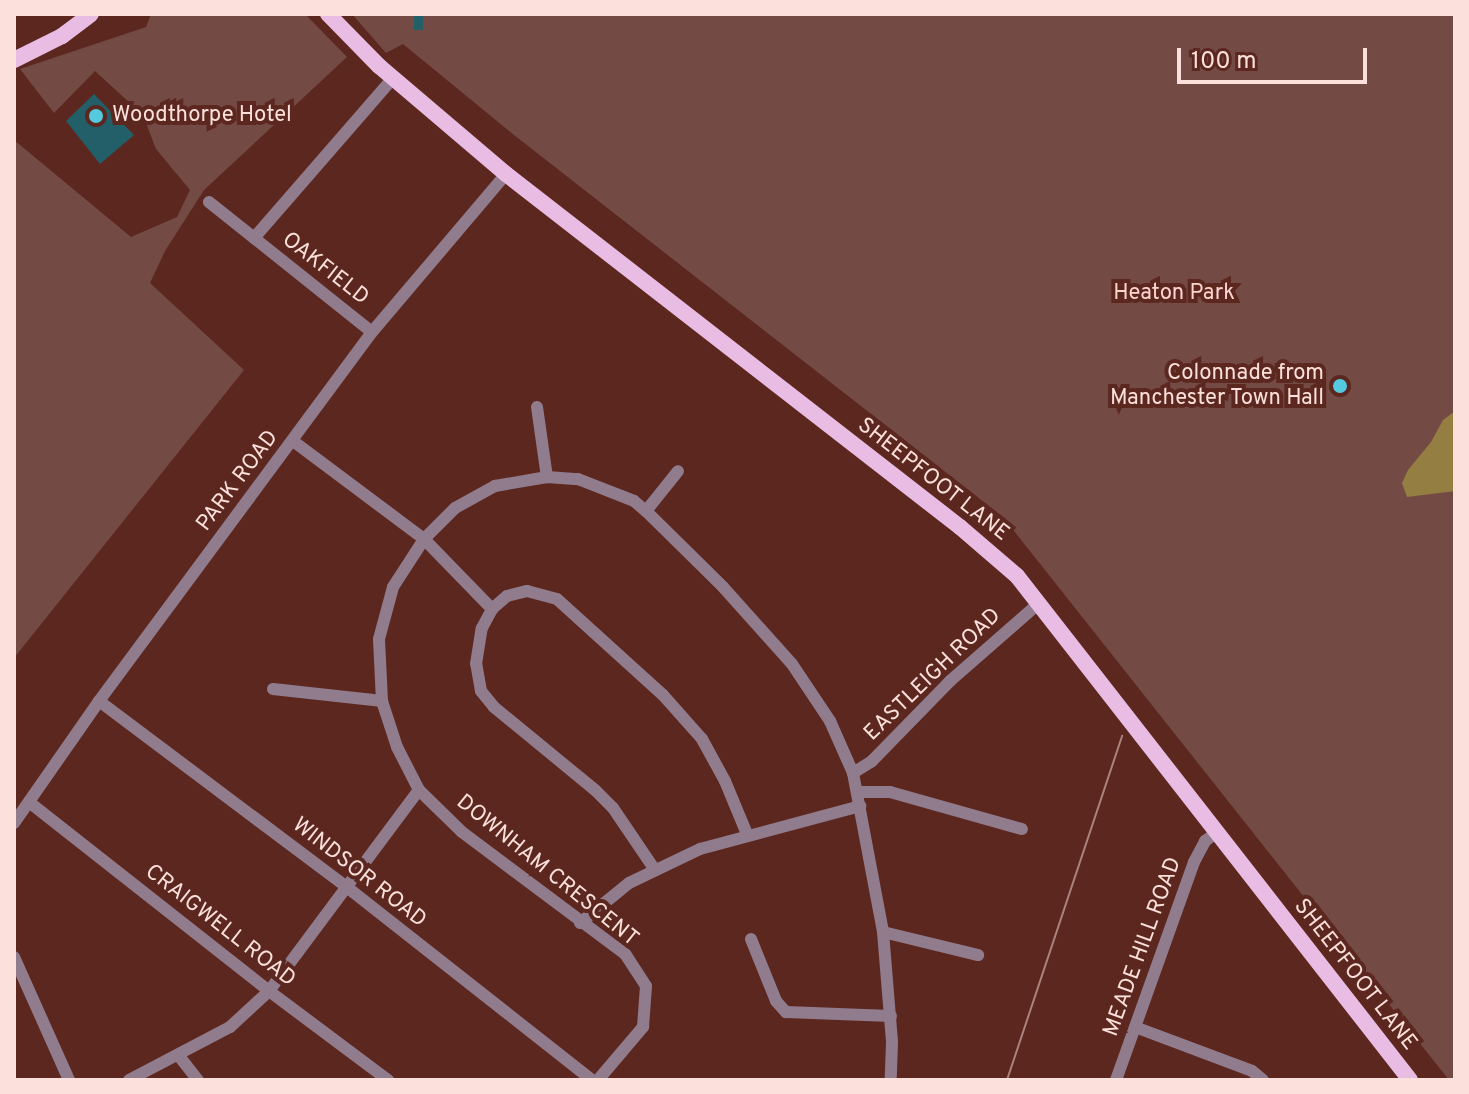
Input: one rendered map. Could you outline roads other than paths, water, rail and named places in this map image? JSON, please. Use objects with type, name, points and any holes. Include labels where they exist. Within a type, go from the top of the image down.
[{"type":"main road","points":[[14,60],[62,36],[91,14]]},
{"type":"main road","name":"SHEEPFOOT LANE","points":[[328,14],[393,78],[506,174],[1001,561],[1039,603],[1410,1080]]},
{"type":"street","points":[[254,238],[393,78]]},
{"type":"street","name":"PARK ROAD","points":[[14,823],[99,701],[372,332],[506,174]]},
{"type":"street","name":"OAKFIELD","points":[[209,202],[372,332]]},
{"type":"street","points":[[537,407],[547,477]]},
{"type":"street","points":[[293,441],[424,539],[492,609]]},
{"type":"street","points":[[646,511],[678,471]]},
{"type":"street","name":"DOWNHAM CRESCENT","points":[[598,1080],[643,1027],[646,986],[625,954],[462,832],[419,790],[397,747],[382,701],[379,639],[393,587],[424,539],[455,508],[495,486],[547,477],[578,479],[634,501],[646,511],[723,587],[792,664],[830,721],[853,773],[883,932],[891,1016],[891,1080]]},
{"type":"street","points":[[655,870],[613,808],[494,707],[481,691],[477,679],[477,644],[492,609],[516,592],[540,593],[557,599],[614,648],[702,739],[725,781],[747,834]]},
{"type":"street","name":"EASTLEIGH ROAD","points":[[853,773],[872,761],[950,681],[1039,603]]},
{"type":"street","points":[[273,689],[382,701]]},
{"type":"street","name":"WINDSOR ROAD","points":[[99,701],[348,888],[592,1080]]},
{"type":"street","points":[[129,1080],[230,1027],[269,991],[419,790]]},
{"type":"street","points":[[857,792],[890,792],[1022,829]]},
{"type":"street","name":"CRAIGWELL ROAD","points":[[29,802],[269,991],[388,1080]]},
{"type":"street","points":[[580,923],[629,883],[700,849],[860,806]]},
{"type":"street","name":"MEADE HILL ROAD","points":[[1116,1080],[1194,862],[1205,841],[1216,833]]},
{"type":"street","points":[[883,932],[978,955]]},
{"type":"street","points":[[751,939],[776,1001],[786,1012],[891,1016]]},
{"type":"street","points":[[14,957],[69,1080]]},
{"type":"street","points":[[1135,1027],[1252,1071],[1263,1080]]},
{"type":"street","points":[[179,1056],[198,1080]]},
{"type":"tram line","points":[[1007,1080],[1122,736]]},
{"type":"place","name":"Woodthorpe Hotel","points":[[96,116]]},
{"type":"place","name":"Colonnade from Manchester Town Hall","points":[[1340,386]]},
{"type":"park label","name":"Heaton Park","points":[[1174,294]]}]
